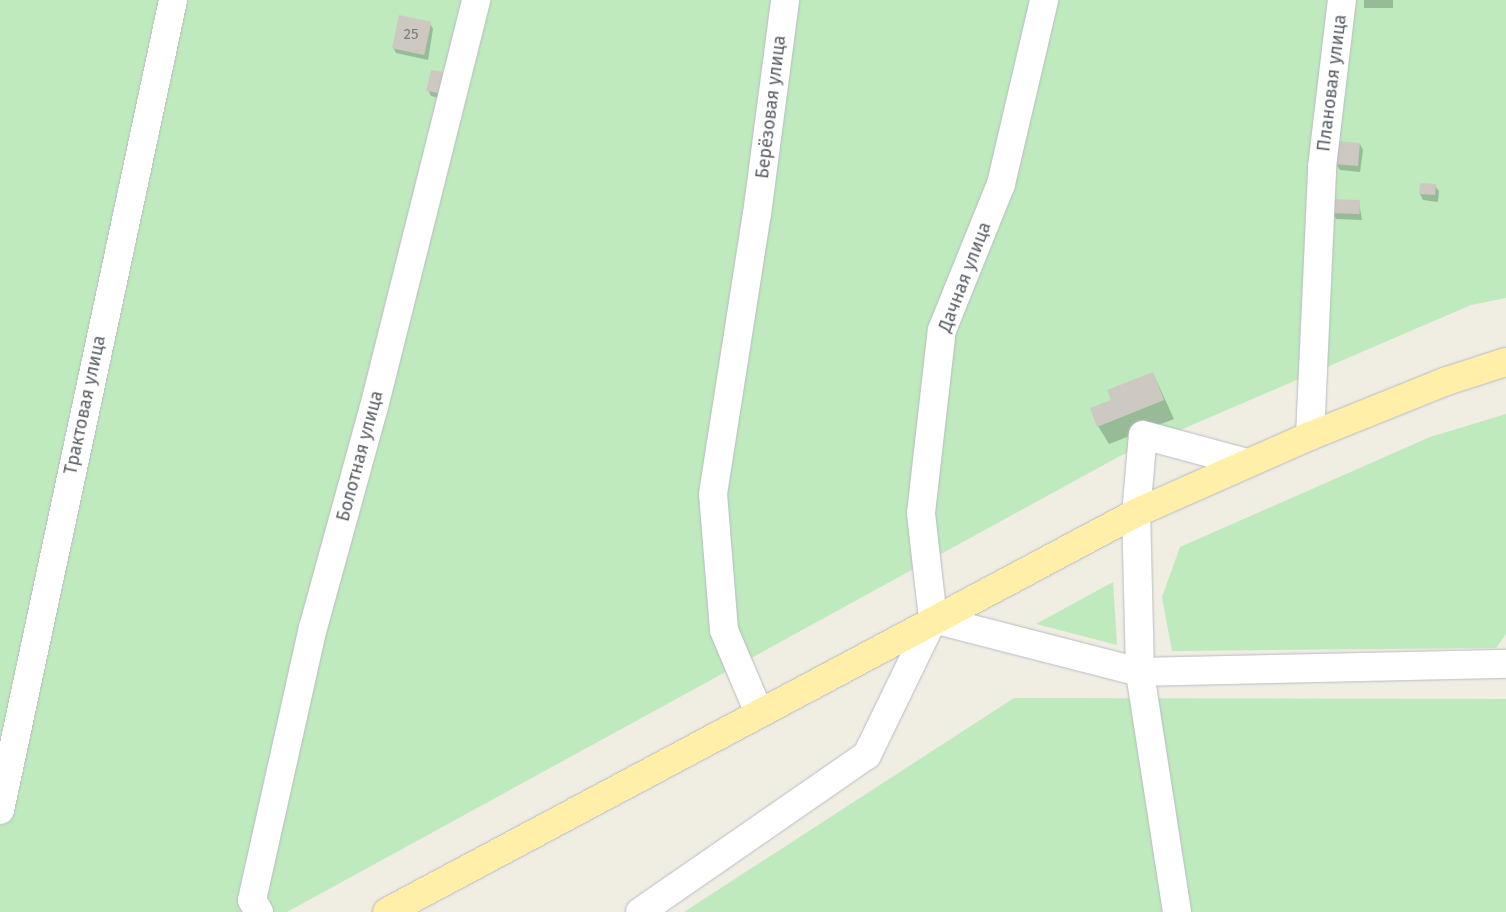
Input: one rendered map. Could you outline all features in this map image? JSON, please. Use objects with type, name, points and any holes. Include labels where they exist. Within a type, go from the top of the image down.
[{"type":"main road","points":[[387,912],[933,619],[1136,513],[1310,436],[1447,381],[1506,362]]},
{"type":"street","name":"Трактовая улица","points":[[0,810],[174,0]]},
{"type":"street","name":"Болотная улица","points":[[259,912],[252,900],[313,628],[374,407],[476,0]]},
{"type":"street","name":"Берёзовая улица","points":[[759,714],[724,630],[713,494],[757,214],[785,0]]},
{"type":"street","name":"Дачная улица","points":[[933,619],[921,513],[942,330],[1002,184],[1044,0]]},
{"type":"street","name":"Плановая улица","points":[[1310,436],[1322,167],[1342,0]]},
{"type":"street","points":[[1177,912],[1140,672],[1136,513],[1143,435],[1247,463]]},
{"type":"street","points":[[640,912],[867,755],[933,619],[1140,672],[1506,664]]},
{"type":"green space","points":[[0,0],[1506,0],[1506,298],[1471,305],[1120,456],[287,912],[0,912]]},
{"type":"green space","points":[[1506,414],[1506,634],[1496,648],[1172,651],[1162,597],[1180,547],[1430,437]]},
{"type":"green space","points":[[1113,582],[1117,645],[1036,624]]},
{"type":"green space","points":[[1014,698],[1506,699],[1506,912],[684,912]]},
{"type":"building","points":[[399,15],[431,22],[424,55],[392,48]]},
{"type":"building","points":[[431,70],[451,73],[445,94],[426,91]]},
{"type":"building","points":[[1337,141],[1360,143],[1358,166],[1335,164]]},
{"type":"building","points":[[1420,183],[1436,184],[1435,195],[1419,194]]},
{"type":"building","points":[[1332,199],[1360,200],[1359,214],[1332,213]]},
{"type":"building","points":[[1153,372],[1164,400],[1097,427],[1090,408],[1111,400],[1107,390]]}]
